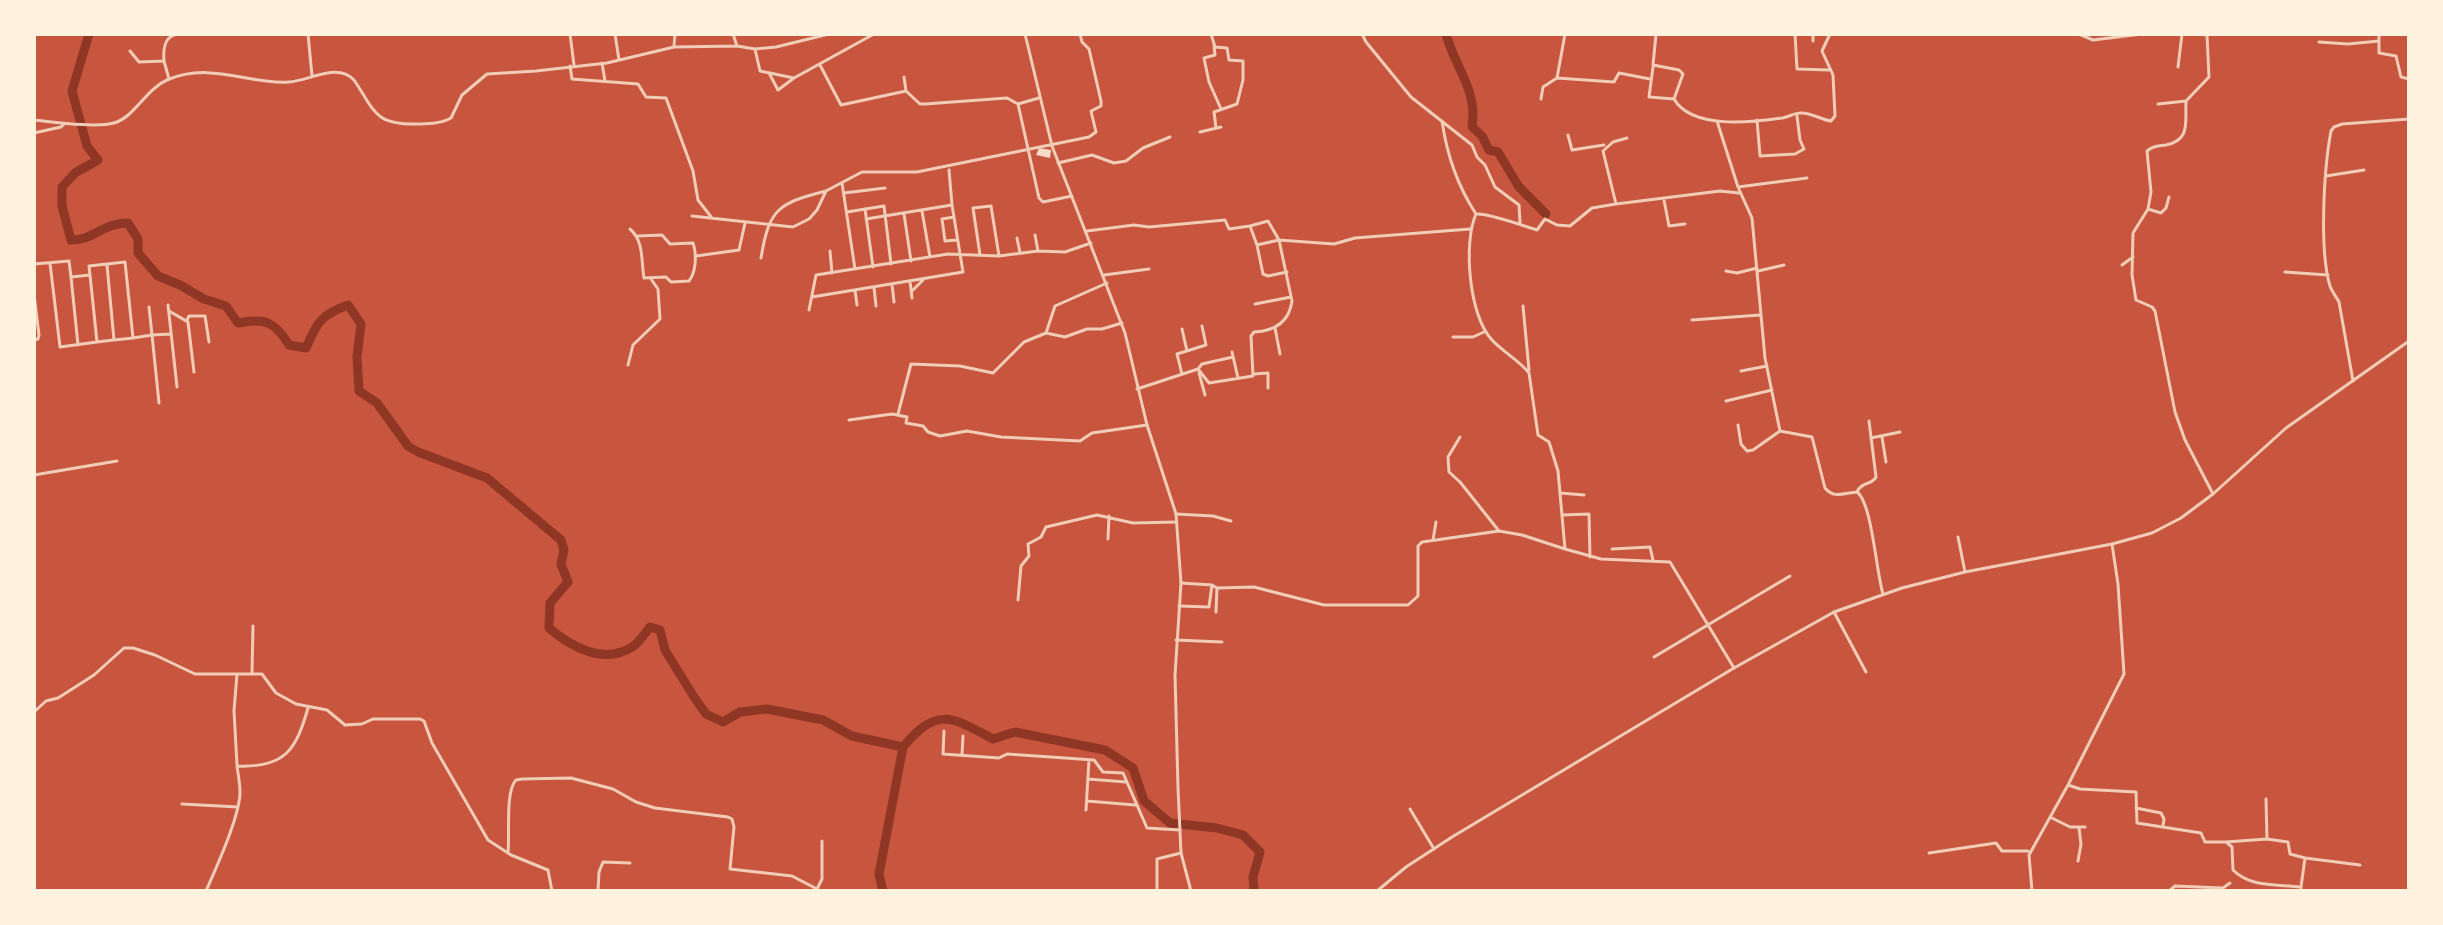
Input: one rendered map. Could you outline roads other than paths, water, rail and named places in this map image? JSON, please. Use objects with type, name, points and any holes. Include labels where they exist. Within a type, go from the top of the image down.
[{"type":"street","points":[[169,79],[163,50],[167,39],[178,34]]},
{"type":"street","points":[[308,34],[312,76]]},
{"type":"street","points":[[570,34],[572,79],[638,84],[646,97],[666,98],[693,171],[698,200],[712,219]]},
{"type":"street","points":[[615,34],[619,60]]},
{"type":"street","points":[[674,47],[675,34]]},
{"type":"street","points":[[733,34],[737,46]]},
{"type":"street","points":[[66,122],[61,127],[34,132],[35,120],[106,124],[120,121],[152,90],[169,79],[215,73],[290,82],[344,73],[354,80],[380,118],[392,124],[430,124],[451,118],[460,98],[482,76],[602,63],[674,47],[737,46],[755,49],[791,45],[829,34]]},
{"type":"street","points":[[769,72],[778,90],[874,34]]},
{"type":"street","points":[[1025,34],[1052,146],[1122,323],[1147,425],[1176,514],[1181,583],[1176,640],[1179,809],[1181,853],[1191,891]]},
{"type":"street","points":[[761,258],[768,225],[785,204],[826,191],[862,172],[917,172],[1089,137],[1096,132],[1091,111],[1101,106],[1101,101],[1089,49],[1080,34]]},
{"type":"street","points":[[1211,34],[1215,55],[1204,58],[1209,82],[1221,110]]},
{"type":"street","points":[[1362,34],[1404,90],[1472,145],[1501,194],[1519,205],[1520,223]]},
{"type":"street","points":[[1557,78],[1565,34]]},
{"type":"street","points":[[1656,34],[1649,97],[1674,99]]},
{"type":"street","points":[[1795,34],[1797,69],[1829,70]]},
{"type":"street","points":[[1813,34],[1813,41]]},
{"type":"street","points":[[1674,99],[1693,115],[1717,121],[1757,120],[1803,113],[1827,121],[1834,119],[1833,75],[1822,51],[1830,34]]},
{"type":"street","points":[[2079,34],[2093,40],[2142,34]]},
{"type":"street","points":[[2178,67],[2182,34]]},
{"type":"street","points":[[2158,104],[2186,101],[2209,77],[2207,34],[2198,34]]},
{"type":"street","points":[[2379,34],[2380,54],[2396,56],[2401,77],[2409,79]]},
{"type":"street","points":[[2319,42],[2348,44],[2379,41]]},
{"type":"street","points":[[1200,132],[1219,128],[1213,113],[1237,104],[1243,80],[1243,61],[1230,60],[1227,48],[1214,46]]},
{"type":"street","points":[[755,49],[758,69],[794,78]]},
{"type":"street","points":[[130,51],[139,62],[164,61]]},
{"type":"street","points":[[602,63],[605,81]]},
{"type":"street","points":[[820,65],[841,105],[906,91]]},
{"type":"street","points":[[1653,65],[1679,70],[1683,74],[1674,99]]},
{"type":"street","points":[[1541,99],[1543,87],[1557,78],[1614,82],[1619,73],[1650,79]]},
{"type":"street","points":[[904,77],[906,91],[920,104],[1007,98],[1018,104],[1039,98]]},
{"type":"street","points":[[2186,101],[2187,129],[2183,137],[2174,143],[2147,150],[2151,192],[2148,209],[2133,233],[2134,296],[2155,311],[2175,412],[2185,440],[2213,494]]},
{"type":"street","points":[[1018,104],[1040,201],[1050,202],[1072,196]]},
{"type":"street","points":[[1757,120],[1760,156],[1795,154],[1804,149],[1797,115]]},
{"type":"street","points":[[1441,119],[1459,188],[1476,214]]},
{"type":"street","points":[[2353,381],[2339,302],[2328,275],[2327,151],[2334,127],[2355,122],[2409,119]]},
{"type":"street","points":[[1717,121],[1738,187],[1752,218],[1760,315],[1780,431]]},
{"type":"street","points":[[1568,135],[1572,150],[1606,146],[1627,138]]},
{"type":"street","points":[[1058,163],[1092,155],[1114,163],[1126,161],[1143,148],[1170,137]]},
{"type":"street","points":[[1606,146],[1602,155],[1616,204]]},
{"type":"street","points":[[812,297],[963,272],[949,170]]},
{"type":"street","points":[[2326,176],[2364,170]]},
{"type":"street","points":[[1738,187],[1807,178]]},
{"type":"street","points":[[842,183],[855,269]]},
{"type":"street","points":[[844,193],[885,188]]},
{"type":"street","points":[[692,216],[793,227],[809,219],[826,191]]},
{"type":"street","points":[[1476,214],[1520,223],[1537,230],[1545,219],[1557,225],[1570,226],[1592,208],[1720,191],[1742,195]]},
{"type":"street","points":[[2148,209],[2161,213],[2169,197]]},
{"type":"street","points":[[1664,200],[1669,226],[1685,224]]},
{"type":"street","points":[[866,219],[952,205]]},
{"type":"street","points":[[847,212],[884,206],[891,264]]},
{"type":"street","points":[[980,255],[973,208],[991,206],[999,256]]},
{"type":"street","points":[[865,209],[873,267]]},
{"type":"street","points":[[922,211],[930,257]]},
{"type":"street","points":[[904,214],[911,261]]},
{"type":"street","points":[[1476,214],[1470,229],[1473,300],[1490,339],[1529,373]]},
{"type":"street","points":[[954,217],[942,219],[945,241],[957,240]]},
{"type":"street","points":[[1087,231],[1103,227],[1149,227],[1223,220],[1229,229],[1268,221],[1279,240],[1291,297],[1288,315],[1275,328],[1254,332],[1251,336],[1254,374]]},
{"type":"street","points":[[696,256],[739,250],[745,222]]},
{"type":"street","points":[[1250,226],[1263,274],[1268,276],[1287,272]]},
{"type":"street","points":[[630,229],[638,236],[643,276],[651,279],[666,277],[671,282],[689,281],[696,256],[692,243],[670,244],[662,235],[638,236]]},
{"type":"street","points":[[1257,245],[1279,240],[1334,244],[1355,238],[1470,229]]},
{"type":"street","points":[[1035,235],[1038,251]]},
{"type":"street","points":[[1017,238],[1020,253]]},
{"type":"street","points":[[809,310],[816,275],[960,253],[999,256],[1038,251],[1065,252],[1091,243]]},
{"type":"street","points":[[830,251],[832,273]]},
{"type":"street","points":[[2122,265],[2133,257]]},
{"type":"street","points":[[34,264],[69,261],[78,345]]},
{"type":"street","points":[[97,342],[89,266],[125,262],[133,338]]},
{"type":"street","points":[[50,263],[60,347],[171,334]]},
{"type":"street","points":[[107,265],[114,340]]},
{"type":"street","points":[[1726,271],[1741,273],[1784,265]]},
{"type":"street","points":[[1104,275],[1149,269]]},
{"type":"street","points":[[2285,272],[2328,275]]},
{"type":"street","points":[[71,277],[90,275]]},
{"type":"street","points":[[628,365],[633,345],[660,319],[658,289],[651,279]]},
{"type":"street","points":[[911,292],[924,279]]},
{"type":"street","points":[[910,281],[912,298]]},
{"type":"street","points":[[1046,333],[1055,306],[1107,283]]},
{"type":"street","points":[[892,284],[894,302]]},
{"type":"street","points":[[874,287],[876,306]]},
{"type":"street","points":[[855,290],[857,305]]},
{"type":"street","points":[[34,294],[39,337],[34,340]]},
{"type":"street","points":[[1255,304],[1291,297]]},
{"type":"street","points":[[168,305],[177,387]]},
{"type":"street","points":[[1523,306],[1535,426],[1539,437],[1550,443],[1558,471],[1565,549]]},
{"type":"street","points":[[149,307],[159,403]]},
{"type":"street","points":[[169,311],[187,320]]},
{"type":"street","points":[[194,372],[189,316],[204,314],[209,342]]},
{"type":"street","points":[[1692,320],[1760,315]]},
{"type":"street","points":[[898,414],[911,364],[960,366],[993,373],[1024,342],[1046,333],[1065,337],[1087,329],[1105,329],[1122,323]]},
{"type":"street","points":[[1182,374],[1177,354],[1206,345],[1202,326]]},
{"type":"street","points":[[1275,328],[1280,354]]},
{"type":"street","points":[[1182,329],[1187,351]]},
{"type":"street","points":[[1453,337],[1473,337],[1485,331]]},
{"type":"street","points":[[1377,891],[1434,849],[1734,668],[1834,612],[1883,594],[1965,572],[2112,544],[2152,533],[2181,518],[2213,494],[2286,428],[2409,341]]},
{"type":"street","points":[[1137,389],[1233,355],[1238,378]]},
{"type":"street","points":[[1741,371],[1767,366]]},
{"type":"street","points":[[1198,369],[1209,383],[1268,373],[1268,388]]},
{"type":"street","points":[[1198,369],[1205,395]]},
{"type":"street","points":[[1726,401],[1772,390]]},
{"type":"street","points":[[849,420],[898,414],[907,417],[906,423],[923,426],[928,432],[940,436],[967,431],[1001,437],[1080,441],[1092,433],[1147,425]]},
{"type":"street","points":[[1857,492],[1876,477],[1869,421]]},
{"type":"street","points":[[1738,425],[1741,444],[1747,451],[1780,431],[1812,437],[1829,493],[1857,492],[1863,496],[1883,594]]},
{"type":"street","points":[[1871,438],[1900,432]]},
{"type":"street","points":[[1460,437],[1448,457],[1449,472],[1499,531]]},
{"type":"street","points":[[1882,437],[1886,462]]},
{"type":"street","points":[[34,475],[117,461]]},
{"type":"street","points":[[1560,493],[1584,495]]},
{"type":"street","points":[[1176,514],[1213,516],[1231,521]]},
{"type":"street","points":[[1562,515],[1589,514],[1590,557]]},
{"type":"street","points":[[1018,600],[1021,566],[1029,556],[1028,544],[1039,539],[1045,528],[1097,515],[1133,523],[1176,522]]},
{"type":"street","points":[[1108,539],[1109,516]]},
{"type":"street","points":[[1433,540],[1436,522]]},
{"type":"street","points":[[1181,583],[1270,590],[1324,605],[1408,605],[1416,599],[1419,589],[1418,546],[1422,542],[1499,531],[1522,535],[1590,557],[1672,564],[1734,668]]},
{"type":"street","points":[[1958,537],[1965,572]]},
{"type":"street","points":[[2032,891],[2028,859],[2031,850],[2124,674],[2112,544]]},
{"type":"street","points":[[1612,549],[1650,547],[1653,561]]},
{"type":"street","points":[[1654,657],[1790,576]]},
{"type":"street","points":[[1179,606],[1210,606],[1212,585]]},
{"type":"street","points":[[1216,612],[1217,588]]},
{"type":"street","points":[[1834,612],[1866,672]]},
{"type":"street","points":[[252,673],[253,626]]},
{"type":"street","points":[[1176,640],[1222,642]]},
{"type":"street","points":[[34,712],[46,701],[58,698],[94,675],[124,648],[133,648],[195,674],[252,673],[266,676],[276,693],[296,704],[327,710],[345,725],[362,724],[373,719],[420,719],[424,721],[432,743],[488,840],[508,853],[548,870],[552,891]]},
{"type":"street","points":[[206,891],[218,865],[240,794],[234,711],[237,674]]},
{"type":"street","points":[[237,766],[285,757],[300,735],[308,707]]},
{"type":"street","points":[[944,731],[943,754],[999,758],[1007,754],[1094,760],[1103,772],[1123,773],[1147,828],[1180,828]]},
{"type":"street","points":[[962,755],[963,736]]},
{"type":"street","points":[[1086,810],[1089,760]]},
{"type":"street","points":[[508,853],[511,832],[509,793],[512,783],[522,779],[571,778],[613,789],[655,808],[728,817],[732,819],[734,827],[730,869],[792,876],[817,890],[822,879],[822,841]]},
{"type":"street","points":[[1088,779],[1126,782]]},
{"type":"street","points":[[2068,785],[2080,789],[2136,792],[2137,823],[2201,833],[2205,842],[2267,839],[2288,842],[2290,854],[2360,865]]},
{"type":"street","points":[[2266,799],[2267,839]]},
{"type":"street","points":[[1087,801],[1136,805]]},
{"type":"street","points":[[182,804],[238,807]]},
{"type":"street","points":[[2136,808],[2161,813],[2163,828]]},
{"type":"street","points":[[1410,809],[1434,849]]},
{"type":"street","points":[[2050,817],[2070,827],[2085,827]]},
{"type":"street","points":[[2078,861],[2081,844],[2079,828]]},
{"type":"street","points":[[2226,842],[2232,847],[2233,870],[2256,883],[2301,889],[2305,858]]},
{"type":"street","points":[[1929,853],[1996,843],[2002,851],[2031,850]]},
{"type":"street","points":[[1157,891],[1158,858],[1181,853]]},
{"type":"street","points":[[598,891],[603,862],[630,863]]},
{"type":"street","points":[[2169,891],[2175,886],[2223,888],[2230,883]]},
{"type":"waterway","points":[[89,34],[72,91],[87,146],[98,160],[75,173],[62,187],[62,206],[71,240],[128,223],[138,239],[138,253],[158,276],[204,299],[226,306],[238,323],[262,321],[274,326],[289,345],[306,348],[321,320],[348,305],[361,324],[357,357],[359,391],[377,403],[408,446],[487,478],[561,540],[564,550],[561,564],[568,582],[550,603],[549,628],[578,647],[599,654],[621,652],[635,645],[650,627],[660,630],[665,650],[694,697],[706,714],[723,722],[740,712],[767,709],[823,720],[852,736],[903,747]]},
{"type":"waterway","points":[[1446,34],[1469,90],[1472,127],[1482,136],[1489,150],[1498,152],[1519,187],[1546,214]]},
{"type":"waterway","points":[[883,891],[879,874],[903,747],[926,725],[945,719],[966,725],[993,739],[1015,732],[1105,750],[1133,768],[1144,801],[1170,823],[1217,828],[1243,835],[1260,852],[1253,877],[1254,891]]}]
